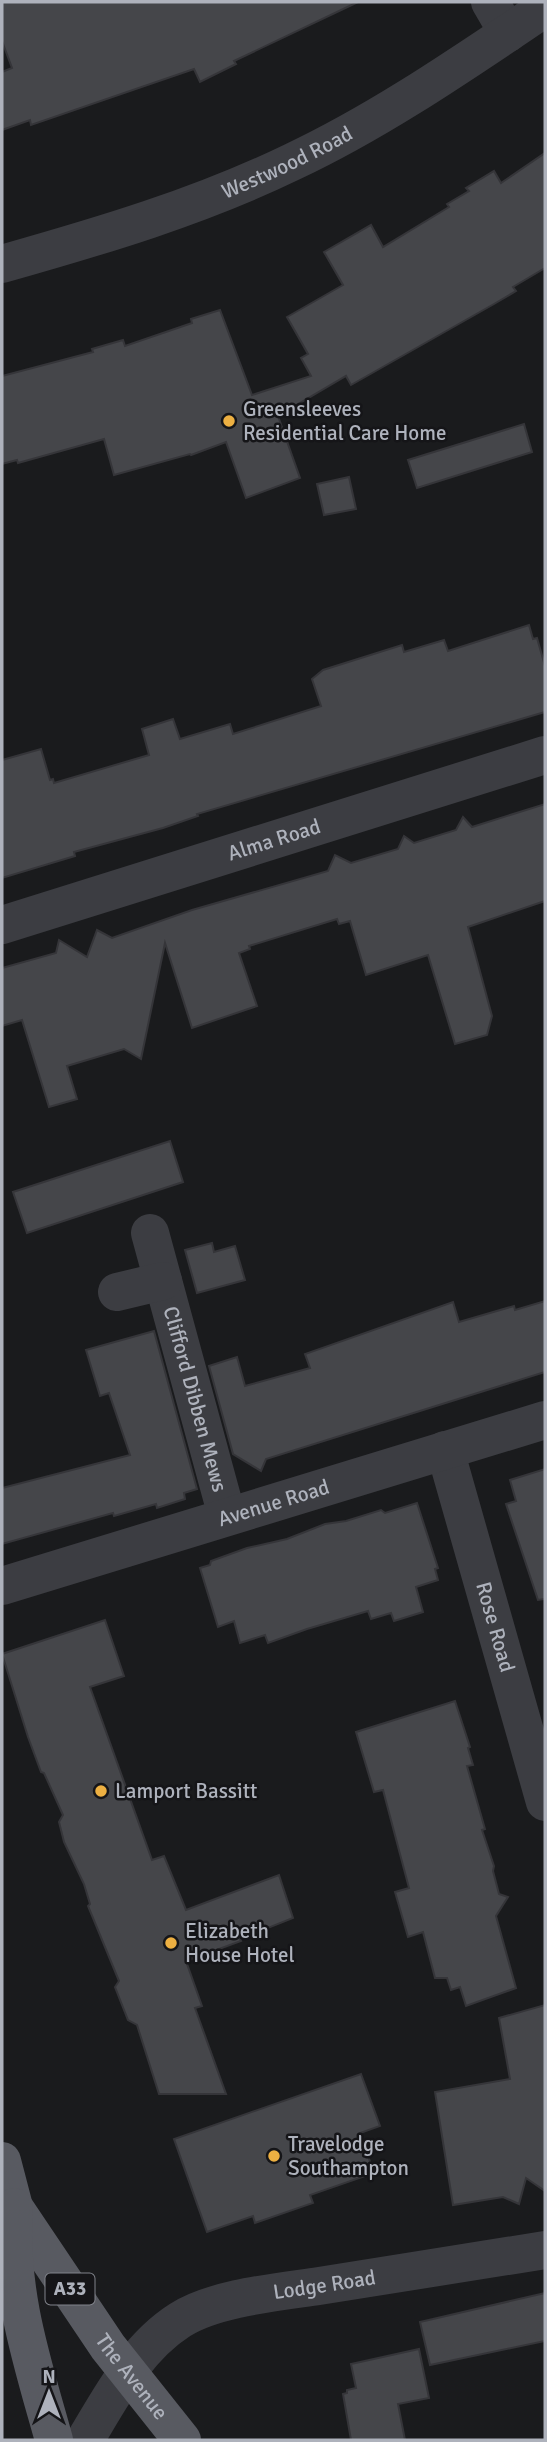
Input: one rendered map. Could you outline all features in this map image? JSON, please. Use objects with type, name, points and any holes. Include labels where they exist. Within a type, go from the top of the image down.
[{"type":"main road","name":"The Avenue","points":[[2,2161],[14,2207],[13,2270],[29,2355],[54,2440]]},
{"type":"main road","name":"The Avenue","points":[[14,2207],[108,2347],[182,2440]]},
{"type":"street","name":"Westwood Road","points":[[2,264],[144,222],[292,162],[380,116],[499,17],[545,8]]},
{"type":"street","name":"Alma Road","points":[[2,925],[545,755]]},
{"type":"street","name":"Clifford Dibben Mews","points":[[150,1233],[228,1516]]},
{"type":"street","name":"Clifford Dibben Mews","points":[[117,1292],[163,1281]]},
{"type":"street","name":"Avenue Road","points":[[2,1587],[545,1420]]},
{"type":"street","name":"Rose Road","points":[[445,1450],[545,1802]]},
{"type":"street","name":"Lodge Road","points":[[85,2440],[127,2371],[179,2320],[197,2311],[221,2303],[310,2287],[545,2250]]},
{"type":"building","points":[[2,2],[358,2],[234,61],[236,64],[200,82],[194,69],[31,125],[30,120],[2,130],[2,72],[12,68],[2,41]]},
{"type":"building","points":[[545,153],[545,268],[513,287],[516,291],[351,385],[346,376],[278,416],[300,478],[246,498],[226,442],[191,455],[114,475],[104,439],[18,463],[17,460],[2,464],[2,376],[93,352],[92,349],[123,340],[125,346],[192,323],[191,319],[220,310],[252,395],[311,376],[301,358],[308,354],[287,317],[343,285],[324,252],[371,225],[383,247],[449,207],[447,204],[469,191],[466,188],[494,171],[501,183]]},
{"type":"building","points":[[524,424],[532,452],[417,488],[408,460]]},
{"type":"building","points":[[349,477],[356,509],[324,515],[317,484]]},
{"type":"building","points":[[529,625],[533,639],[537,638],[545,666],[545,712],[197,814],[198,816],[163,828],[74,852],[75,856],[2,878],[2,760],[41,749],[50,780],[53,779],[54,783],[149,755],[142,729],[173,719],[180,739],[230,724],[233,734],[321,706],[312,679],[323,670],[402,645],[404,652],[444,640],[448,651]]},
{"type":"building","points":[[545,804],[545,901],[468,927],[492,1016],[487,1035],[455,1044],[428,955],[366,975],[350,921],[339,924],[337,919],[249,946],[250,949],[239,953],[257,1006],[192,1028],[165,943],[141,1059],[124,1049],[67,1066],[77,1099],[49,1107],[22,1020],[2,1026],[2,968],[56,953],[59,940],[87,957],[97,930],[112,938],[192,910],[328,871],[335,855],[351,863],[398,849],[404,836],[414,843],[456,830],[463,817],[472,827]]},
{"type":"building","points":[[170,1141],[183,1182],[27,1233],[13,1192]]},
{"type":"building","points":[[212,1243],[214,1252],[235,1246],[245,1280],[197,1293],[185,1250]]},
{"type":"building","points":[[545,1301],[545,1372],[266,1459],[261,1471],[233,1454],[209,1366],[237,1357],[245,1386],[310,1368],[305,1354],[453,1302],[459,1322],[514,1306],[515,1310]]},
{"type":"building","points":[[154,1331],[197,1489],[184,1493],[185,1499],[157,1508],[156,1504],[114,1516],[113,1513],[2,1544],[2,1488],[130,1455],[109,1393],[100,1396],[86,1350]]},
{"type":"building","points":[[545,1469],[545,1599],[538,1600],[506,1504],[516,1501],[510,1480]]},
{"type":"building","points":[[417,1503],[438,1568],[435,1569],[438,1580],[416,1587],[423,1612],[394,1621],[391,1613],[371,1619],[368,1611],[268,1643],[265,1635],[240,1643],[234,1621],[218,1627],[200,1568],[210,1565],[211,1561],[247,1548],[287,1539],[325,1524],[346,1521],[381,1510],[385,1513]]},
{"type":"building","points":[[105,1620],[124,1676],[90,1687],[152,1860],[164,1856],[186,1910],[279,1875],[293,1918],[186,1961],[202,2006],[195,2008],[226,2094],[159,2094],[137,2025],[128,2020],[115,1987],[119,1981],[88,1906],[90,1904],[84,1884],[64,1842],[59,1822],[63,1815],[44,1773],[41,1772],[2,1654]]},
{"type":"building","points":[[455,1701],[470,1747],[468,1748],[473,1765],[467,1766],[485,1829],[482,1830],[494,1866],[499,1894],[508,1897],[496,1916],[516,1988],[466,2006],[460,1987],[451,1990],[447,1978],[435,1978],[423,1932],[408,1937],[395,1892],[409,1888],[383,1790],[374,1792],[356,1732]]},
{"type":"building","points":[[545,2005],[545,2191],[526,2178],[519,2204],[503,2197],[453,2205],[435,2092],[510,2079],[499,2018]]},
{"type":"building","name":"Travelodge Southampton","points":[[361,2074],[380,2126],[360,2133],[374,2173],[310,2195],[313,2203],[255,2223],[253,2216],[207,2232],[174,2139]]},
{"type":"building","points":[[545,2293],[545,2341],[430,2365],[420,2322]]},
{"type":"building","points":[[419,2349],[429,2398],[398,2404],[405,2440],[351,2440],[343,2394],[356,2388],[351,2364]]},
{"type":"place","name":"Greensleeves Residential Care Home","points":[[229,421]]},
{"type":"place","name":"Lamport Bassitt","points":[[101,1791]]},
{"type":"place","name":"Elizabeth House Hotel","points":[[171,1943]]},
{"type":"place","name":"Travelodge Southampton","points":[[274,2156]]}]
